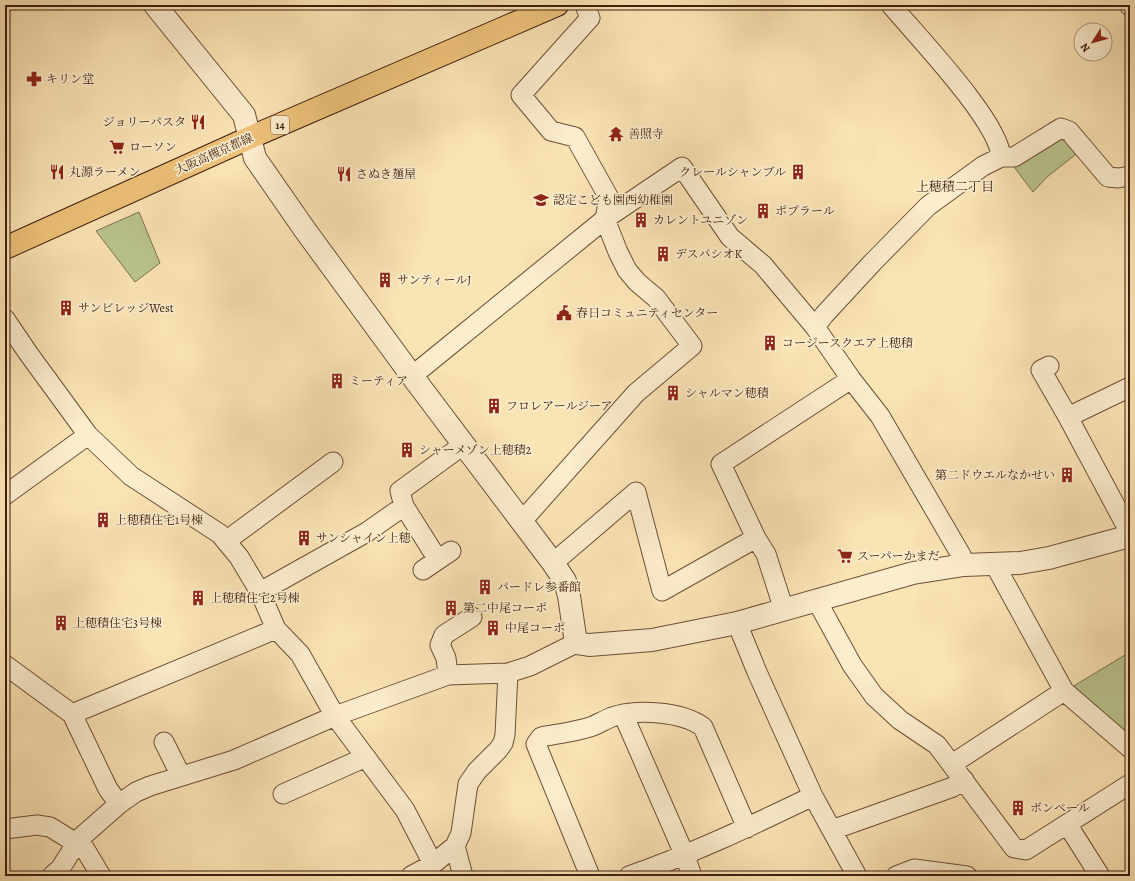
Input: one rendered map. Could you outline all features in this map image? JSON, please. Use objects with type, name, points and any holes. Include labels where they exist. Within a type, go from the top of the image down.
[{"type":"main road","name":"大阪高槻京都線","points":[[5,248],[249,138],[557,5]]},
{"type":"street","points":[[155,5],[244,115],[255,158],[305,230],[565,581],[569,596],[576,643]]},
{"type":"street","points":[[522,521],[636,393],[692,346],[656,298],[637,282],[627,270],[605,219],[609,198],[575,137],[550,131],[521,95],[590,18],[585,5]]},
{"type":"street","points":[[890,5],[961,88],[982,116],[1001,148],[1001,157]]},
{"type":"street","points":[[815,327],[868,267],[928,206],[983,166],[1001,157],[1014,157],[1061,128],[1069,131],[1108,177],[1118,178],[1130,176]]},
{"type":"street","points":[[412,376],[605,219],[682,167],[730,237],[763,266],[815,327],[851,379],[880,416],[961,555],[964,565]]},
{"type":"street","points":[[5,319],[28,354],[88,435],[131,476],[220,534],[239,557],[260,592],[276,629],[300,654],[335,716],[404,810],[433,864]]},
{"type":"street","points":[[1049,366],[1041,370],[1130,532]]},
{"type":"street","points":[[784,610],[766,554],[756,538],[721,464],[851,379]]},
{"type":"street","points":[[1068,417],[1130,387]]},
{"type":"street","points":[[5,495],[88,435]]},
{"type":"street","points":[[437,560],[404,506],[400,491],[463,445]]},
{"type":"street","points":[[226,541],[333,462]]},
{"type":"street","points":[[553,563],[636,492],[662,591],[756,538]]},
{"type":"street","points":[[260,592],[367,532],[404,506]]},
{"type":"street","points":[[52,876],[60,869],[77,841],[136,792],[254,752],[335,716],[448,675],[508,673],[530,666],[576,643],[589,645],[652,640],[737,622],[784,610],[898,577],[964,565],[1020,563],[1049,558],[1130,536]]},
{"type":"street","points":[[995,565],[1064,691],[1130,748]]},
{"type":"street","points":[[817,601],[852,665],[874,696],[900,720],[937,745],[1014,848],[1026,850],[1130,784]]},
{"type":"street","points":[[448,675],[446,658],[440,645],[444,635],[472,617]]},
{"type":"street","points":[[737,622],[757,672],[813,796],[857,876]]},
{"type":"street","points":[[72,714],[276,629]]},
{"type":"street","points":[[5,665],[72,714],[108,789],[120,804]]},
{"type":"street","points":[[410,876],[433,864],[455,846],[461,833],[468,784],[477,771],[503,743],[505,735],[508,673]]},
{"type":"street","points":[[952,764],[1064,691]]},
{"type":"street","points":[[590,876],[536,744],[541,737],[590,727],[623,714],[642,712],[661,713],[697,722],[704,726],[748,828]]},
{"type":"street","points":[[623,714],[685,856],[692,876]]},
{"type":"street","points":[[164,742],[181,776]]},
{"type":"street","points":[[283,794],[366,757]]},
{"type":"street","points":[[832,830],[953,787],[964,780]]},
{"type":"street","points":[[630,876],[685,856],[748,828],[813,796]]},
{"type":"street","points":[[1068,824],[1100,876]]},
{"type":"street","points":[[5,829],[37,825],[50,827],[77,841],[101,876]]},
{"type":"street","points":[[455,846],[463,876]]},
{"type":"street","points":[[896,876],[914,869],[967,876]]},
{"type":"green space","points":[[1059,135],[1080,151],[1047,177],[1033,192],[1011,163]]},
{"type":"green space","points":[[139,212],[160,263],[135,282],[96,231]]},
{"type":"green space","points":[[1130,652],[1130,737],[1072,687]]},
{"type":"place","name":"キリン堂","points":[[34,79]]},
{"type":"place","name":"ジョリーパスタ","points":[[198,122]]},
{"type":"place","name":"善照寺","points":[[616,134]]},
{"type":"place","name":"ローソン","points":[[117,147]]},
{"type":"place","name":"丸源ラーメン","points":[[57,172]]},
{"type":"place","name":"クレールシャンブル","points":[[798,172]]},
{"type":"place","name":"さぬき麺屋","points":[[344,174]]},
{"type":"place","name":"認定こども園西幼稚園","points":[[541,200]]},
{"type":"place","name":"ポプラール","points":[[763,211]]},
{"type":"place","name":"カレントユニゾン","points":[[641,220]]},
{"type":"place","name":"デスパシオK","points":[[663,254]]},
{"type":"place","name":"サンティールJ","points":[[385,280]]},
{"type":"place","name":"サンビレッジWest","points":[[66,308]]},
{"type":"place","name":"春日コミュニティセンター","points":[[564,313]]},
{"type":"place","name":"コージースクエア上穂積","points":[[770,343]]},
{"type":"place","name":"ミーティア","points":[[337,381]]},
{"type":"place","name":"シャルマン穂積","points":[[673,393]]},
{"type":"place","name":"フロレアールジーア","points":[[494,406]]},
{"type":"place","name":"シャーメゾン上穂積2","points":[[407,450]]},
{"type":"place","name":"第二ドウエルなかせい","points":[[1067,475]]},
{"type":"place","name":"上穂積住宅1号棟","points":[[103,520]]},
{"type":"place","name":"サンシャイン上穂","points":[[304,538]]},
{"type":"place","name":"スーパーかまだ","points":[[845,556]]},
{"type":"place","name":"パードレ参番館","points":[[485,587]]},
{"type":"place","name":"上穂積住宅2号棟","points":[[198,598]]},
{"type":"place","name":"第二中尾コーポ","points":[[451,608]]},
{"type":"place","name":"上穂積住宅3号棟","points":[[61,623]]},
{"type":"place","name":"中尾コーポ","points":[[493,628]]},
{"type":"place","name":"ボンベール","points":[[1018,808]]},
{"type":"district","name":"上穂積二丁目","points":[[955,186]]}]
